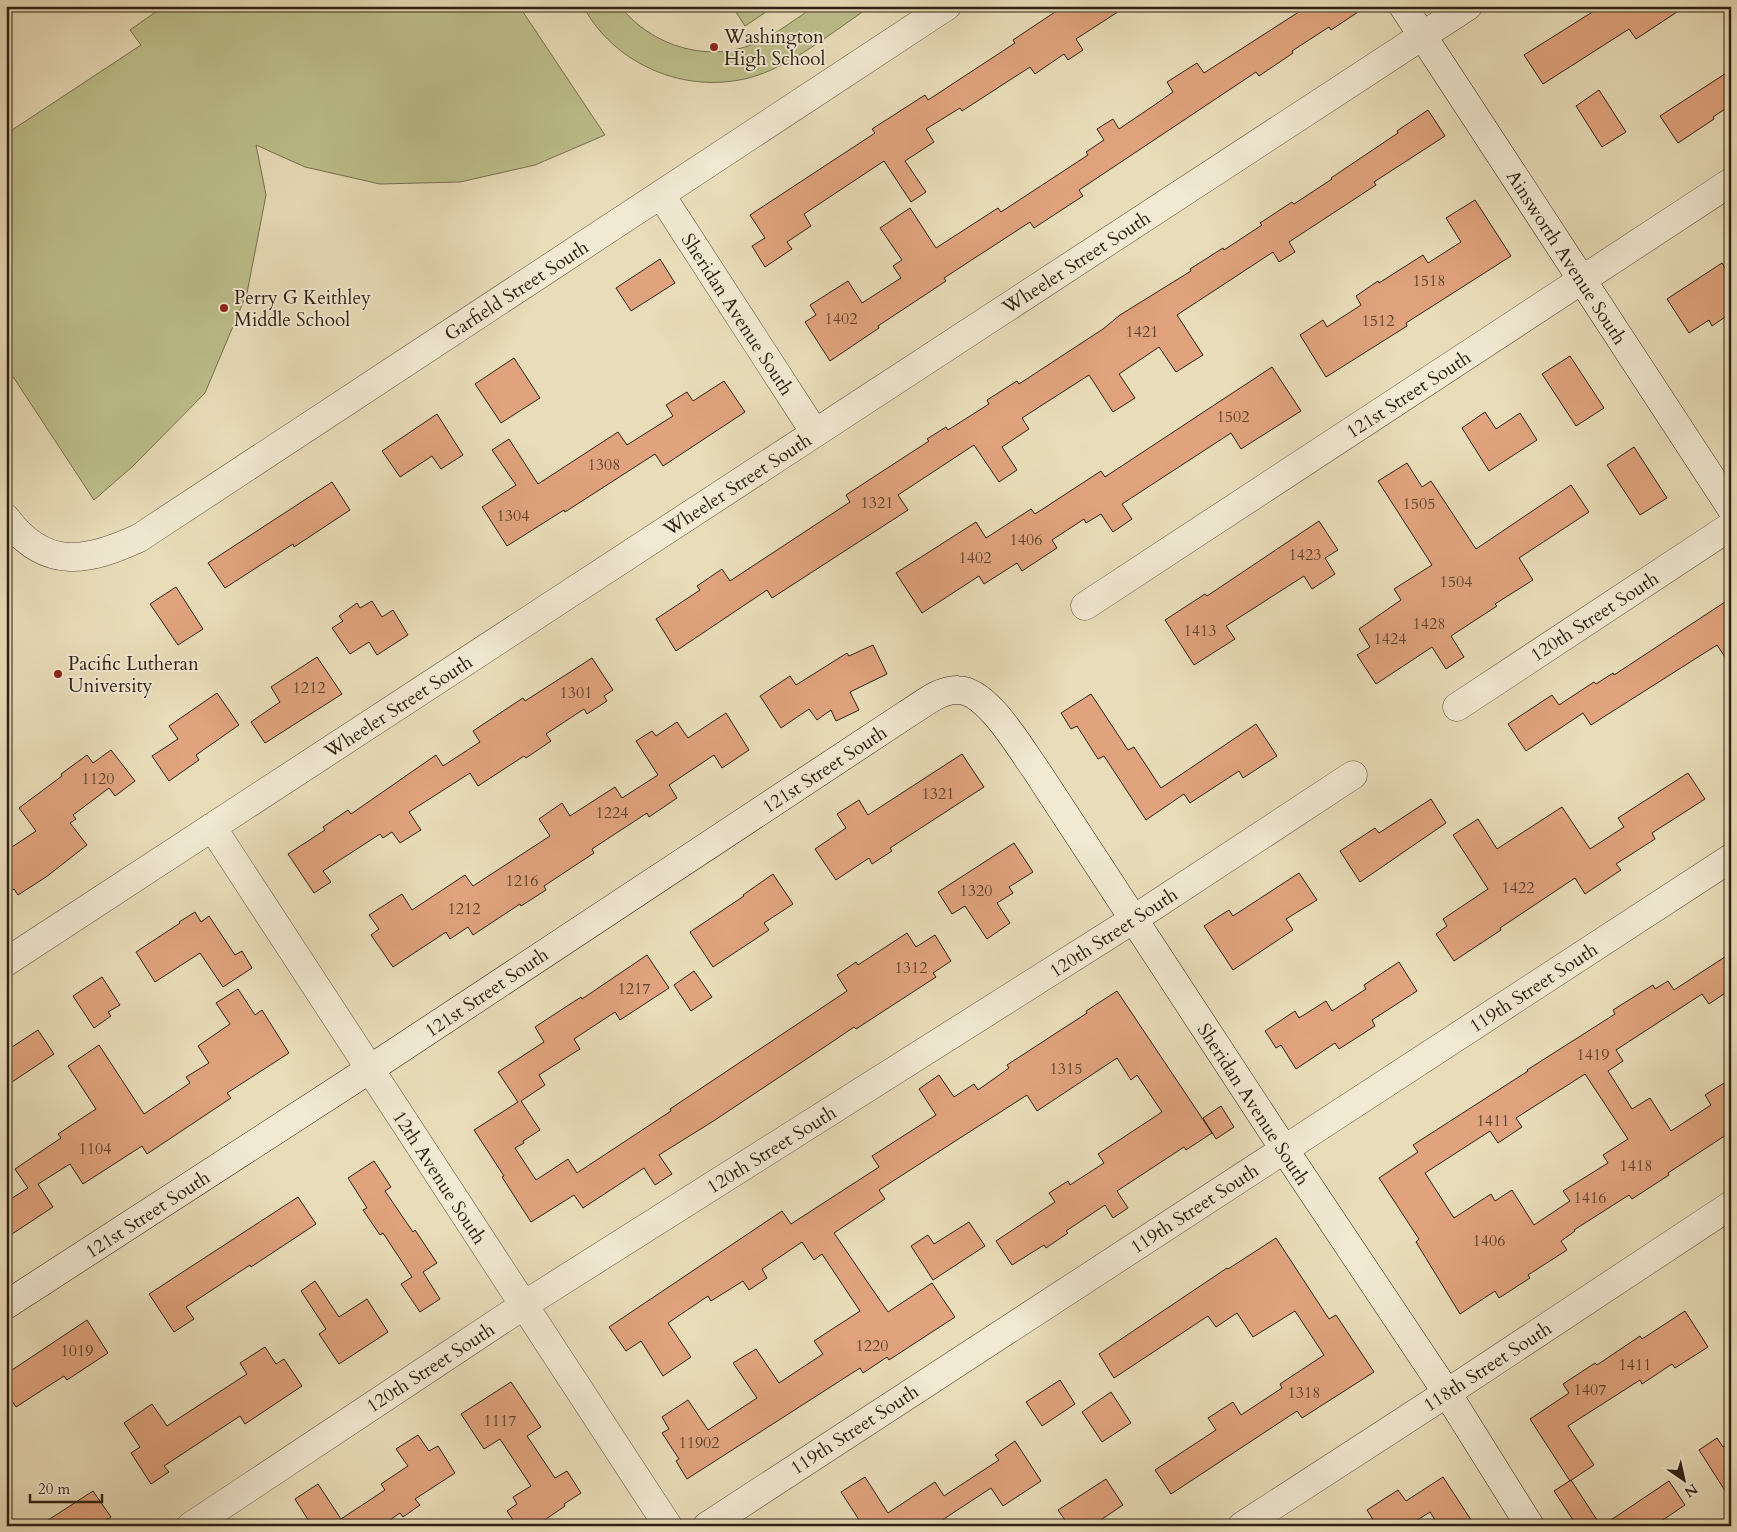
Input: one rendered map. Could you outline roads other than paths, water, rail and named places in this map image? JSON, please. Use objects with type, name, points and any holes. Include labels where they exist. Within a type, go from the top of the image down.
[{"type":"street","name":"Garfield Street South","points":[[6,518],[31,544],[48,553],[77,558],[99,554],[139,538],[947,6]]},
{"type":"street","name":"Ainsworth Avenue South","points":[[1403,6],[1731,508]]},
{"type":"street","name":"Wheeler Street South","points":[[6,962],[1468,6]]},
{"type":"street","name":"121st Street South","points":[[1085,606],[1731,182]]},
{"type":"street","name":"Sheridan Avenue South","points":[[661,195],[815,433]]},
{"type":"street","name":"120th Street South","points":[[1457,707],[1731,526]]},
{"type":"street","name":"121st Street South","points":[[6,1305],[370,1069],[922,704],[946,692],[958,690],[968,692]]},
{"type":"street","name":"Sheridan Avenue South","points":[[968,692],[983,700],[1036,770],[1284,1150],[1447,1393],[1530,1526]]},
{"type":"street","name":"120th Street South","points":[[191,1526],[524,1305],[1134,919],[1353,775]]},
{"type":"street","name":"12th Avenue South","points":[[212,828],[668,1526]]},
{"type":"street","name":"119th Street South","points":[[707,1526],[1731,858]]},
{"type":"street","name":"118th Street South","points":[[1242,1526],[1731,1205]]},
{"type":"place","name":"Washington High School","points":[[714,47]]},
{"type":"place","name":"Perry G Keithley Middle School","points":[[224,308]]},
{"type":"place","name":"Pacific Lutheran University","points":[[58,674]]}]
